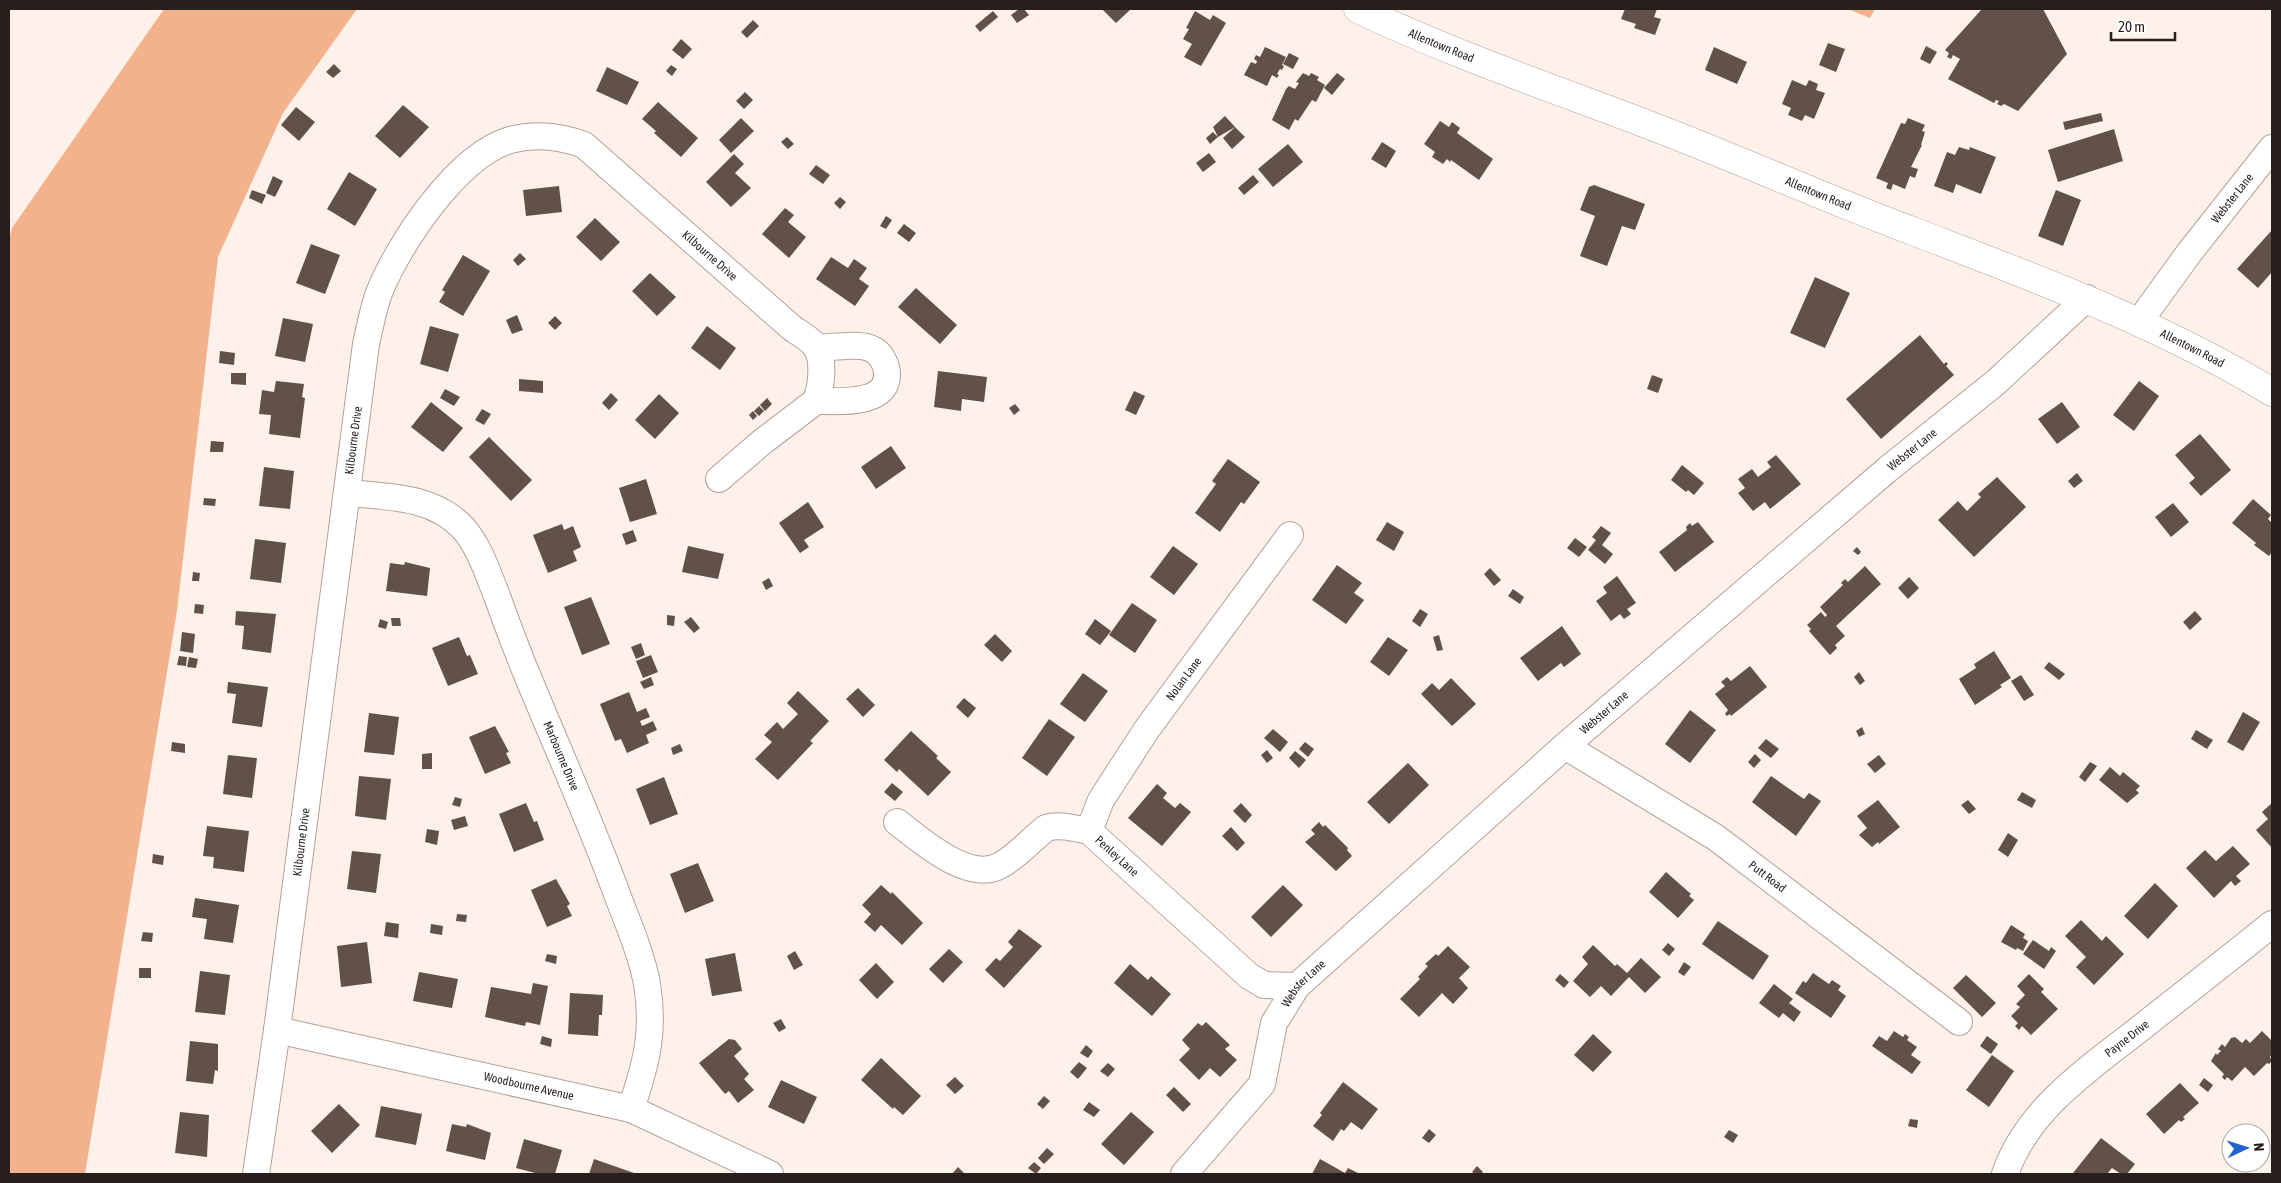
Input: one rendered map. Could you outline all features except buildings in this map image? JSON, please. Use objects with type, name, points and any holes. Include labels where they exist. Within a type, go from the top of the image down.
[{"type":"main road","name":"Allentown Road","points":[[1358,9],[1425,40],[1656,128],[1828,199],[2087,298],[2202,352],[2272,392]]},
{"type":"street","name":"Kilbourne Drive","points":[[256,1174],[278,1030],[366,344],[382,286],[397,254],[418,220],[476,158],[492,148],[509,140],[547,135],[565,138],[584,145],[816,347]]},
{"type":"street","name":"Webster Lane","points":[[2139,322],[2188,253],[2272,148]]},
{"type":"street","name":"Webster Lane","points":[[1197,1170],[1262,1084],[1274,1023],[1297,986],[1565,746],[1888,469],[1995,383],[2087,298]]},
{"type":"street","points":[[719,479],[762,442],[816,402],[861,399],[877,394],[885,387],[887,379],[887,369],[882,357],[874,350],[861,347],[816,347],[821,364],[819,394],[816,402]]},
{"type":"street","name":"Marbourne Drive","points":[[348,493],[408,498],[436,507],[463,528],[474,542],[545,719],[598,842],[642,961],[650,1012],[650,1037],[646,1062],[631,1109]]},
{"type":"street","name":"Nolan Lane","points":[[1089,831],[1101,800],[1147,729],[1290,535]]},
{"type":"street","name":"Putt Road","points":[[1565,746],[1715,837],[1959,1022]]},
{"type":"street","name":"Penley Lane","points":[[897,822],[939,853],[959,864],[980,869],[1000,866],[1046,828],[1067,826],[1089,831],[1249,976],[1264,985],[1297,986]]},
{"type":"street","name":"Payne Drive","points":[[2005,1174],[2014,1152],[2024,1135],[2043,1110],[2075,1080],[2272,924]]},
{"type":"street","name":"Woodbourne Avenue","points":[[278,1030],[631,1109],[770,1174]]},
{"type":"shaded area","points":[[164,9],[357,9],[283,113],[218,257],[177,611],[85,1174],[9,1174],[9,240],[12,228]]},
{"type":"shaded area","points":[[1848,9],[1875,9],[1870,18]]}]
